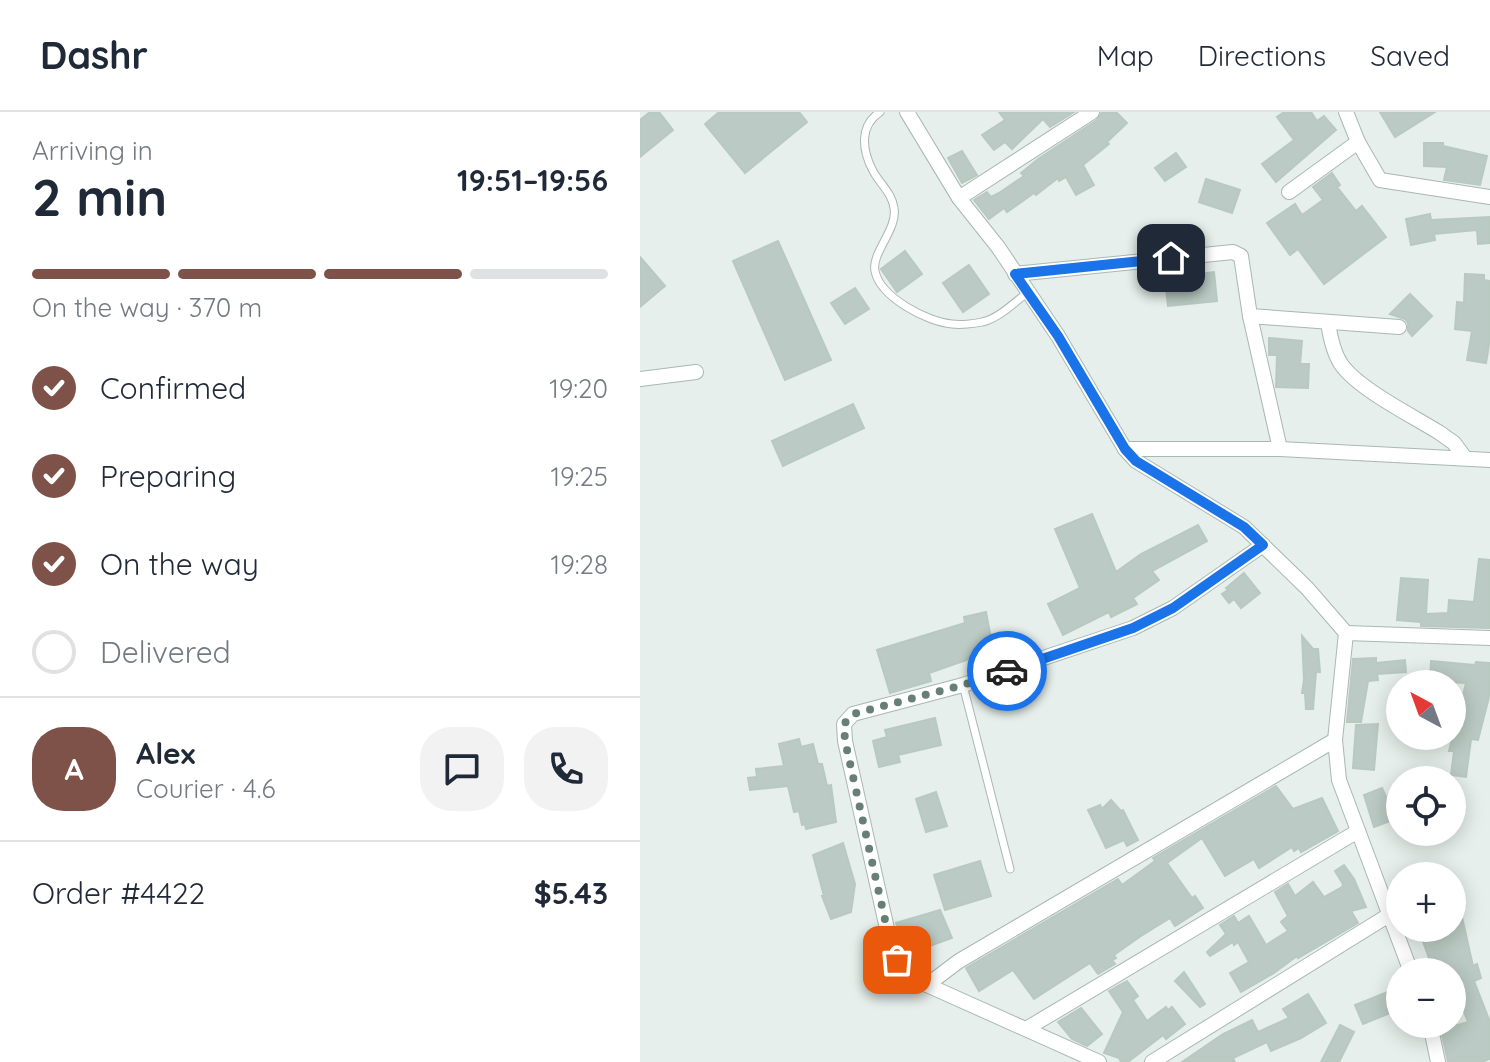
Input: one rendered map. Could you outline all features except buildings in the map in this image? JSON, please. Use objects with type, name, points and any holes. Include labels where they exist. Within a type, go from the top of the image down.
[{"type":"street","points":[[907,112],[959,198],[998,247],[1058,336],[1125,449],[1136,461],[1244,527],[1346,633],[1490,638]]},
{"type":"street","points":[[959,198],[1092,112]]},
{"type":"street","points":[[1346,112],[1358,142],[1380,180],[1490,197]]},
{"type":"street","points":[[1289,192],[1358,142]]},
{"type":"street","points":[[1015,274],[1233,252],[1241,256],[1250,316],[1280,449]]},
{"type":"street","points":[[1250,316],[1399,327]]},
{"type":"street","points":[[1328,322],[1331,342],[1340,363],[1354,379],[1440,433],[1465,458]]},
{"type":"street","points":[[640,379],[696,372]]},
{"type":"street","points":[[1125,449],[1280,449],[1490,460]]},
{"type":"street","points":[[1099,1062],[927,985],[905,968],[892,951],[845,741],[844,724],[853,714],[963,685],[1133,628],[1173,608],[1263,545]]},
{"type":"street","points":[[1346,633],[1335,740],[1339,780],[1386,907]]},
{"type":"street","points":[[927,985],[959,961],[1335,740]]},
{"type":"street","points":[[1026,1029],[1358,831]]},
{"type":"street","points":[[1152,1062],[1386,917]]},
{"type":"street","points":[[1433,1038],[1438,1062]]},
{"type":"lane","points":[[880,112],[865,126],[864,142],[872,171],[892,198],[895,212],[889,234],[874,265],[878,280],[892,298],[908,308],[950,324],[985,322],[1028,292]]},
{"type":"lane","points":[[963,685],[1010,869]]},
{"type":"way so far","points":[[897,960],[892,951],[843,733],[844,724],[853,714],[1007,671]]},
{"type":"route","points":[[1007,671],[1133,628],[1173,608],[1263,545],[1244,527],[1179,490],[1136,461],[1125,449],[1058,336],[1015,274],[1171,258]]}]
